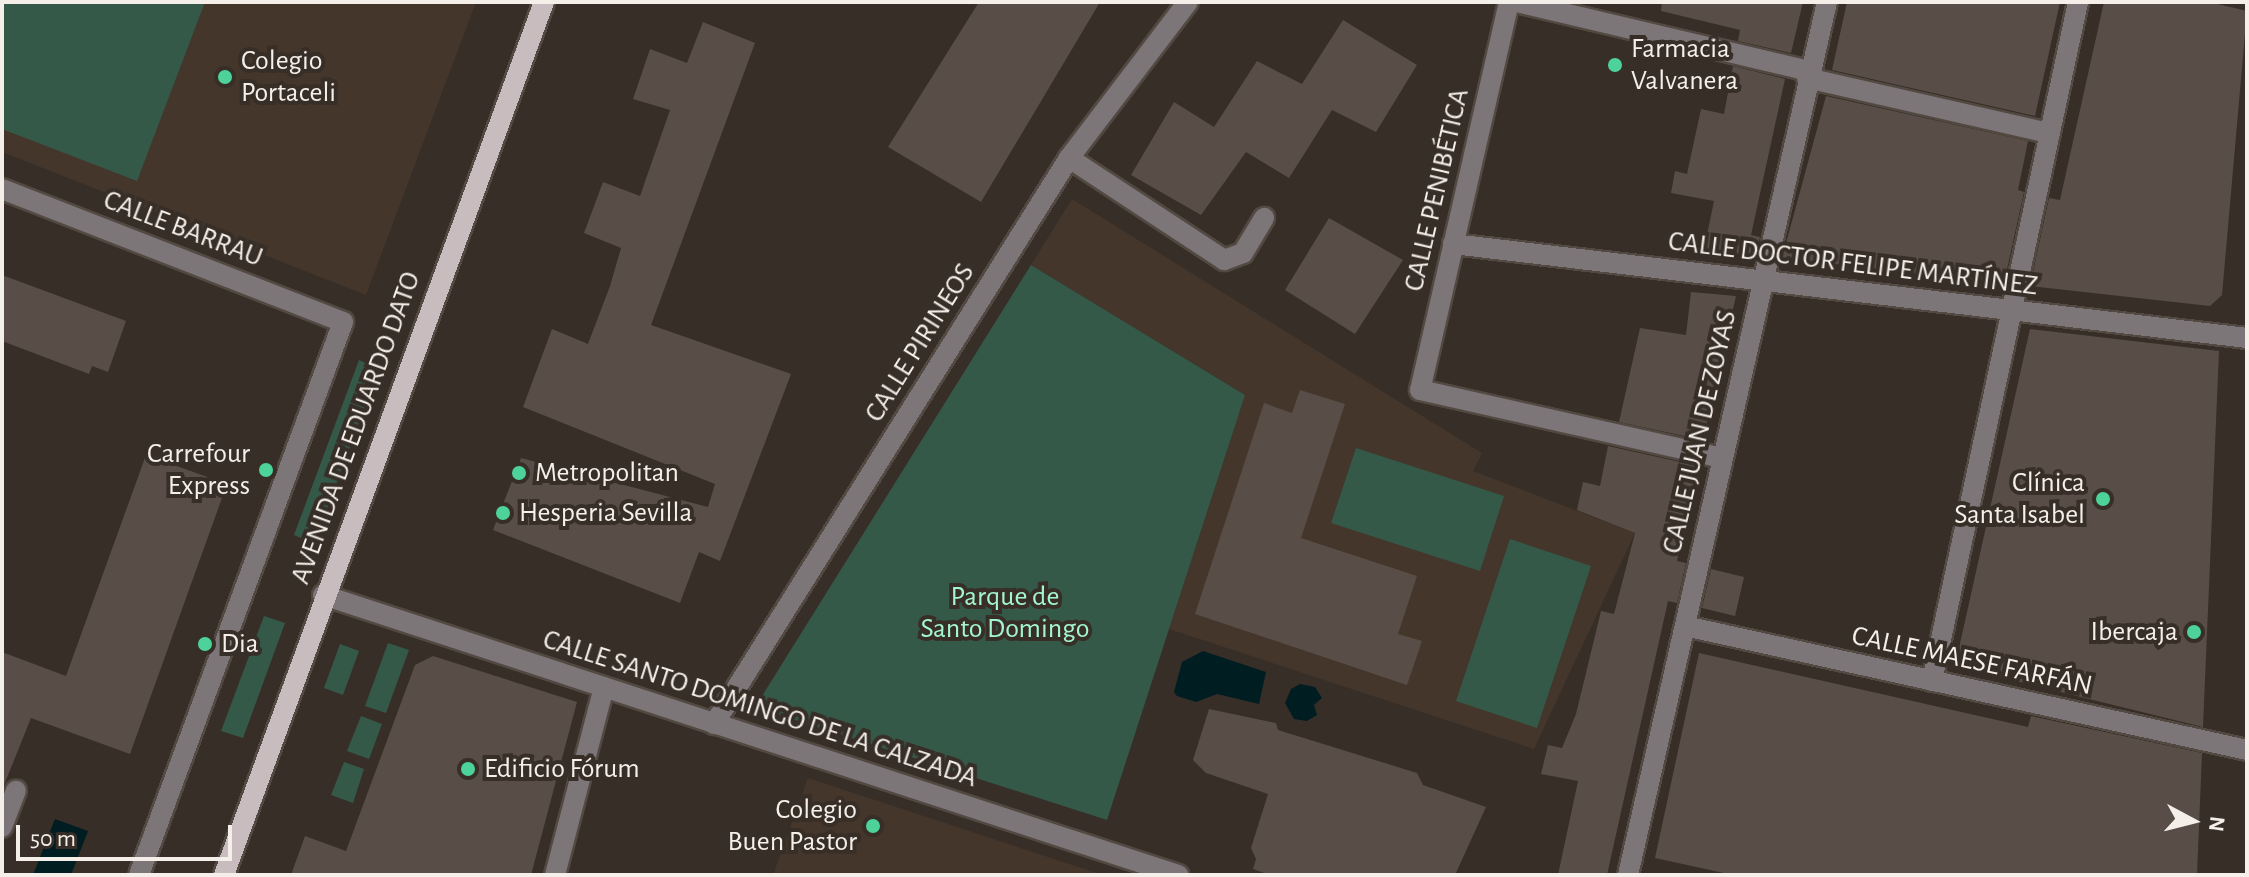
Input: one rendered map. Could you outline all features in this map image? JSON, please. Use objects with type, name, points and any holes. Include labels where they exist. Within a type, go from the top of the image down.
[{"type":"main road","name":"AVENIDA DE EDUARDO DATO","points":[[224,875],[323,595],[544,2]]},
{"type":"street","name":"CALLE PIRINEOS","points":[[714,724],[1069,158],[1188,2]]},
{"type":"street","name":"CALLE PENIBÉTICA","points":[[1509,2],[1420,390],[1722,458]]},
{"type":"street","points":[[1517,2],[2050,133]]},
{"type":"street","name":"CALLE JUAN DE ZOYAS","points":[[1628,875],[1827,2]]},
{"type":"street","points":[[1932,681],[2078,2]]},
{"type":"street","points":[[1069,158],[1224,260],[1243,253],[1264,218]]},
{"type":"street","name":"CALLE BARRAU","points":[[2,189],[343,322],[139,875]]},
{"type":"street","name":"CALLE DOCTOR FELIPE MARTÍNEZ","points":[[1453,244],[2247,338]]},
{"type":"street","name":"CALLE SANTO DOMINGO DE LA CALZADA","points":[[323,595],[1178,875]]},
{"type":"street","name":"CALLE MAESE FARFÁN","points":[[1685,626],[2247,750]]},
{"type":"street","points":[[555,875],[604,687]]},
{"type":"street","points":[[2,827],[16,791]]},
{"type":"shaded area","name":"Colegio Portaceli","points":[[2,2],[476,2],[366,295],[2,152]]},
{"type":"shaded area","points":[[1072,199],[1482,453],[1473,471],[1635,533],[1534,749],[1169,629],[1245,395],[1031,265]]},
{"type":"shaded area","name":"Colegio Buen Pastor","points":[[808,778],[1103,875],[773,875]]},
{"type":"green space","points":[[2,2],[205,2],[137,181],[2,129]]},
{"type":"green space","name":"Parque de Santo Domingo","points":[[1031,265],[1245,395],[1107,820],[767,711],[762,696]]},
{"type":"green space","points":[[359,360],[373,366],[376,377],[314,544],[294,535]]},
{"type":"green space","points":[[1356,448],[1504,496],[1480,571],[1331,523]]},
{"type":"green space","points":[[1510,539],[1591,566],[1537,728],[1456,701]]},
{"type":"green space","points":[[264,616],[285,623],[243,738],[221,731]]},
{"type":"green space","points":[[388,643],[409,650],[386,713],[365,706]]},
{"type":"green space","points":[[340,644],[359,651],[343,695],[324,688]]},
{"type":"green space","points":[[361,716],[382,724],[369,759],[347,751]]},
{"type":"green space","points":[[344,762],[364,769],[353,803],[331,795]]},
{"type":"water","points":[[1203,651],[1266,672],[1259,704],[1217,694],[1196,702],[1177,696],[1174,692],[1182,662]]},
{"type":"water","points":[[1300,684],[1315,687],[1322,698],[1314,705],[1317,715],[1307,721],[1294,719],[1285,703],[1291,689]]},
{"type":"water","points":[[55,819],[88,831],[71,875],[33,875]]},
{"type":"building","points":[[979,2],[1100,2],[981,202],[888,147]]},
{"type":"building","points":[[1662,2],[1803,2],[1791,53],[1738,41],[1740,30],[1661,11]]},
{"type":"building","points":[[1847,2],[2060,2],[2035,116],[1832,70]]},
{"type":"building","points":[[2104,2],[2209,2],[2247,11],[2222,295],[2210,306],[2030,286],[2049,198],[2060,200]]},
{"type":"building","points":[[1343,20],[1417,65],[1376,132],[1332,110],[1289,178],[1246,152],[1201,215],[1131,175],[1174,102],[1214,127],[1257,61],[1302,84]]},
{"type":"building","points":[[703,22],[755,43],[651,325],[791,374],[720,561],[699,552],[680,603],[493,530],[521,458],[708,507],[715,484],[523,407],[552,329],[588,344],[610,286],[621,248],[584,233],[603,182],[640,196],[670,110],[633,99],[650,49],[687,63]]},
{"type":"building","points":[[1733,66],[1785,79],[1751,235],[1760,237],[1756,256],[1704,249],[1714,201],[1671,193],[1675,171],[1687,174],[1701,109],[1724,114]]},
{"type":"building","points":[[1826,96],[2028,141],[2018,190],[2024,192],[2004,283],[1782,258]]},
{"type":"building","points":[[1329,218],[1403,260],[1355,334],[1285,290]]},
{"type":"building","points":[[2,275],[126,321],[108,372],[92,366],[89,374],[2,341]]},
{"type":"building","points":[[1691,292],[1736,296],[1703,440],[1619,422],[1640,328],[1686,335]]},
{"type":"building","points":[[2030,329],[2219,351],[2203,727],[1955,666]]},
{"type":"building","points":[[1300,390],[1345,404],[1301,538],[1417,576],[1398,634],[1422,641],[1407,685],[1195,614],[1264,403],[1292,413]]},
{"type":"building","points":[[1608,446],[1698,466],[1677,561],[1686,563],[1677,603],[1668,601],[1607,875],[1558,875],[1578,781],[1541,774],[1548,745],[1562,748],[1576,714],[1601,611],[1614,614],[1635,533],[1577,510],[1583,482],[1600,486]]},
{"type":"building","points":[[146,455],[227,484],[130,754],[31,718],[2,790],[2,652],[66,676]]},
{"type":"building","points":[[1711,569],[1744,577],[1735,616],[1702,608]]},
{"type":"building","points":[[1699,653],[2028,727],[2031,716],[2202,753],[2197,875],[1733,875],[1655,858]]},
{"type":"building","name":"Edificio Fórum","points":[[433,656],[577,702],[531,875],[291,875],[305,836],[346,851],[415,665]]},
{"type":"building","points":[[1209,709],[1276,723],[1278,730],[1417,773],[1423,785],[1486,807],[1455,875],[1270,875],[1253,869],[1256,859],[1251,848],[1268,794],[1206,773],[1193,760]]},
{"type":"place","name":"Farmacia Valvanera","points":[[1615,65]]},
{"type":"place","name":"Colegio Portaceli","points":[[225,77]]},
{"type":"place","name":"Carrefour Express","points":[[266,470]]},
{"type":"place","name":"Metropolitan","points":[[519,473]]},
{"type":"place","name":"Clínica Santa Isabel","points":[[2103,499]]},
{"type":"place","name":"Hesperia Sevilla","points":[[503,513]]},
{"type":"place","name":"Ibercaja","points":[[2194,632]]},
{"type":"place","name":"Dia","points":[[205,644]]},
{"type":"place","name":"Edificio Fórum","points":[[468,769]]},
{"type":"place","name":"Colegio Buen Pastor","points":[[873,826]]}]
